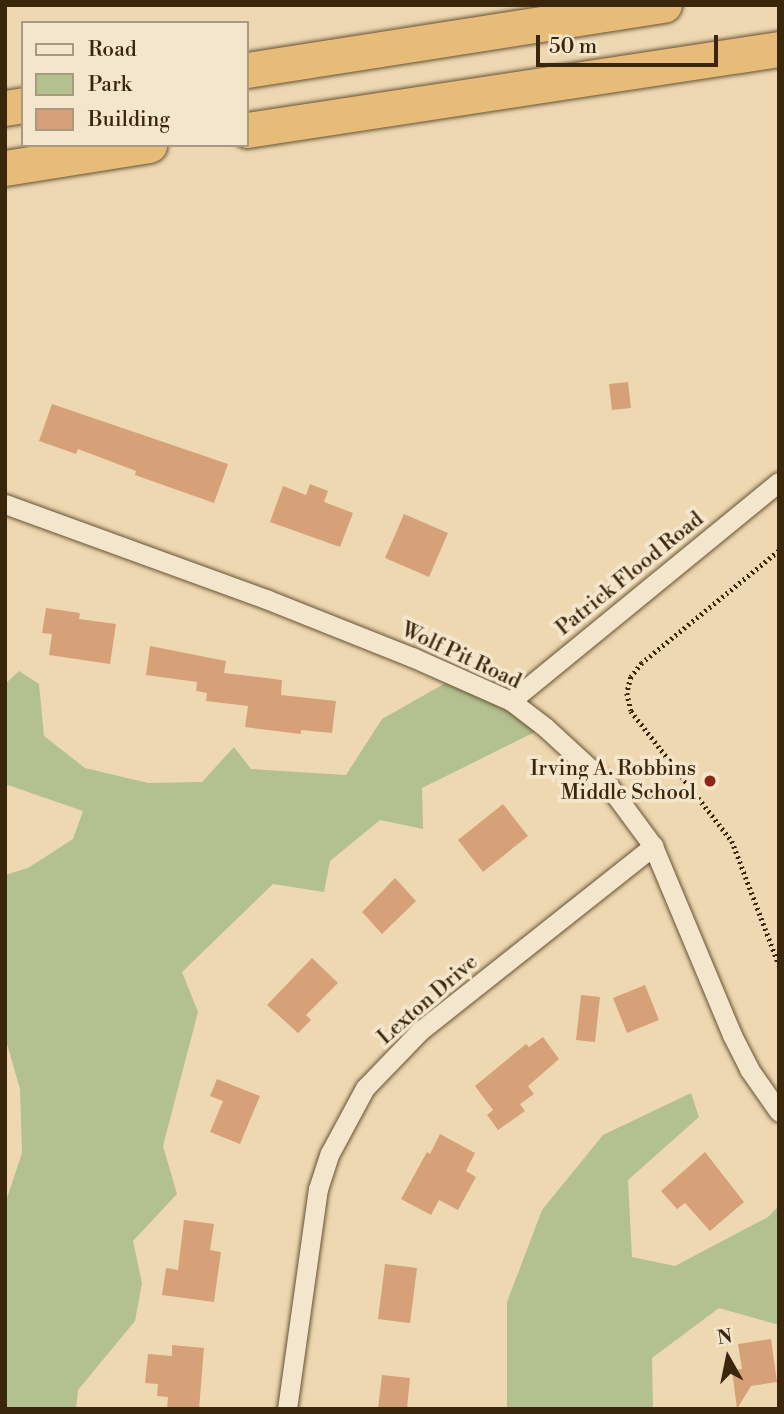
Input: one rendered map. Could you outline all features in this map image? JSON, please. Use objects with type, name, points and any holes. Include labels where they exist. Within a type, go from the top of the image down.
[{"type":"highway","points":[[248,70],[664,5]]},
{"type":"highway","points":[[248,130],[779,49]]},
{"type":"highway","points":[[7,167],[136,147]]},
{"type":"street","name":"Patrick Flood Road","points":[[511,701],[779,482]]},
{"type":"street","name":"Wolf Pit Road","points":[[5,504],[296,611],[412,657],[511,701],[578,754],[608,785],[653,846],[732,1035],[749,1069],[779,1112]]},
{"type":"street","name":"Lexton Drive","points":[[288,1409],[318,1189],[330,1153],[365,1088],[421,1031],[653,846]]},
{"type":"path","points":[[779,551],[642,663],[631,677],[627,693],[631,711],[732,841],[779,965]]},
{"type":"green space","points":[[19,671],[39,684],[44,736],[85,768],[148,783],[202,782],[234,747],[251,769],[346,775],[382,719],[458,676],[545,727],[422,788],[423,829],[380,820],[330,861],[324,892],[273,884],[182,972],[198,1012],[163,1146],[177,1194],[133,1241],[142,1283],[135,1321],[78,1390],[76,1409],[5,1408],[5,1204],[22,1153],[20,1089],[5,1037],[5,875],[28,868],[73,839],[83,811],[5,784],[5,684]]},
{"type":"green space","points":[[691,1093],[699,1117],[628,1180],[632,1257],[675,1266],[768,1217],[779,1206],[779,1325],[719,1308],[652,1358],[653,1409],[507,1409],[507,1302],[542,1210],[603,1135]]},
{"type":"building","points":[[628,382],[631,408],[612,410],[609,384]]},
{"type":"building","points":[[52,404],[228,464],[214,503],[135,475],[136,471],[78,449],[76,454],[39,441]]},
{"type":"building","points":[[310,484],[328,491],[324,502],[353,513],[340,547],[270,522],[283,486],[306,495]]},
{"type":"building","points":[[404,514],[448,533],[429,577],[385,558]]},
{"type":"building","points":[[46,608],[80,613],[79,619],[116,624],[110,664],[49,655],[52,634],[42,633]]},
{"type":"building","points":[[150,646],[226,661],[224,673],[282,680],[281,695],[336,701],[332,733],[301,730],[301,734],[245,727],[248,706],[206,701],[207,693],[196,691],[197,682],[146,675]]},
{"type":"building","points":[[503,804],[528,836],[483,872],[458,840]]},
{"type":"building","points":[[395,878],[416,901],[382,934],[362,912]]},
{"type":"building","points":[[312,958],[338,983],[306,1015],[311,1020],[298,1033],[267,1005]]},
{"type":"building","points":[[645,985],[659,1020],[627,1033],[613,998]]},
{"type":"building","points":[[581,995],[600,997],[595,1042],[576,1040]]},
{"type":"building","points":[[543,1037],[559,1059],[528,1086],[534,1094],[520,1104],[525,1111],[498,1130],[487,1115],[493,1110],[475,1086],[526,1044],[529,1047]]},
{"type":"building","points":[[217,1079],[260,1096],[240,1144],[210,1132],[223,1101],[210,1096]]},
{"type":"building","points":[[440,1134],[475,1153],[466,1171],[476,1177],[458,1210],[439,1200],[431,1215],[401,1199]]},
{"type":"building","points":[[705,1152],[744,1202],[710,1231],[685,1203],[677,1209],[661,1191]]},
{"type":"building","points":[[184,1220],[214,1224],[210,1250],[221,1252],[214,1302],[162,1295],[166,1268],[178,1270]]},
{"type":"building","points":[[385,1264],[417,1268],[410,1323],[378,1319]]},
{"type":"building","points":[[771,1339],[777,1382],[751,1386],[737,1409],[732,1370],[742,1369],[738,1344]]},
{"type":"building","points":[[172,1345],[204,1348],[199,1409],[167,1409],[168,1397],[157,1396],[158,1384],[145,1383],[148,1354],[172,1356]]},
{"type":"building","points":[[382,1375],[410,1378],[407,1409],[378,1409]]},
{"type":"place","name":"Irving A. Robbins Middle School","points":[[710,781]]}]
